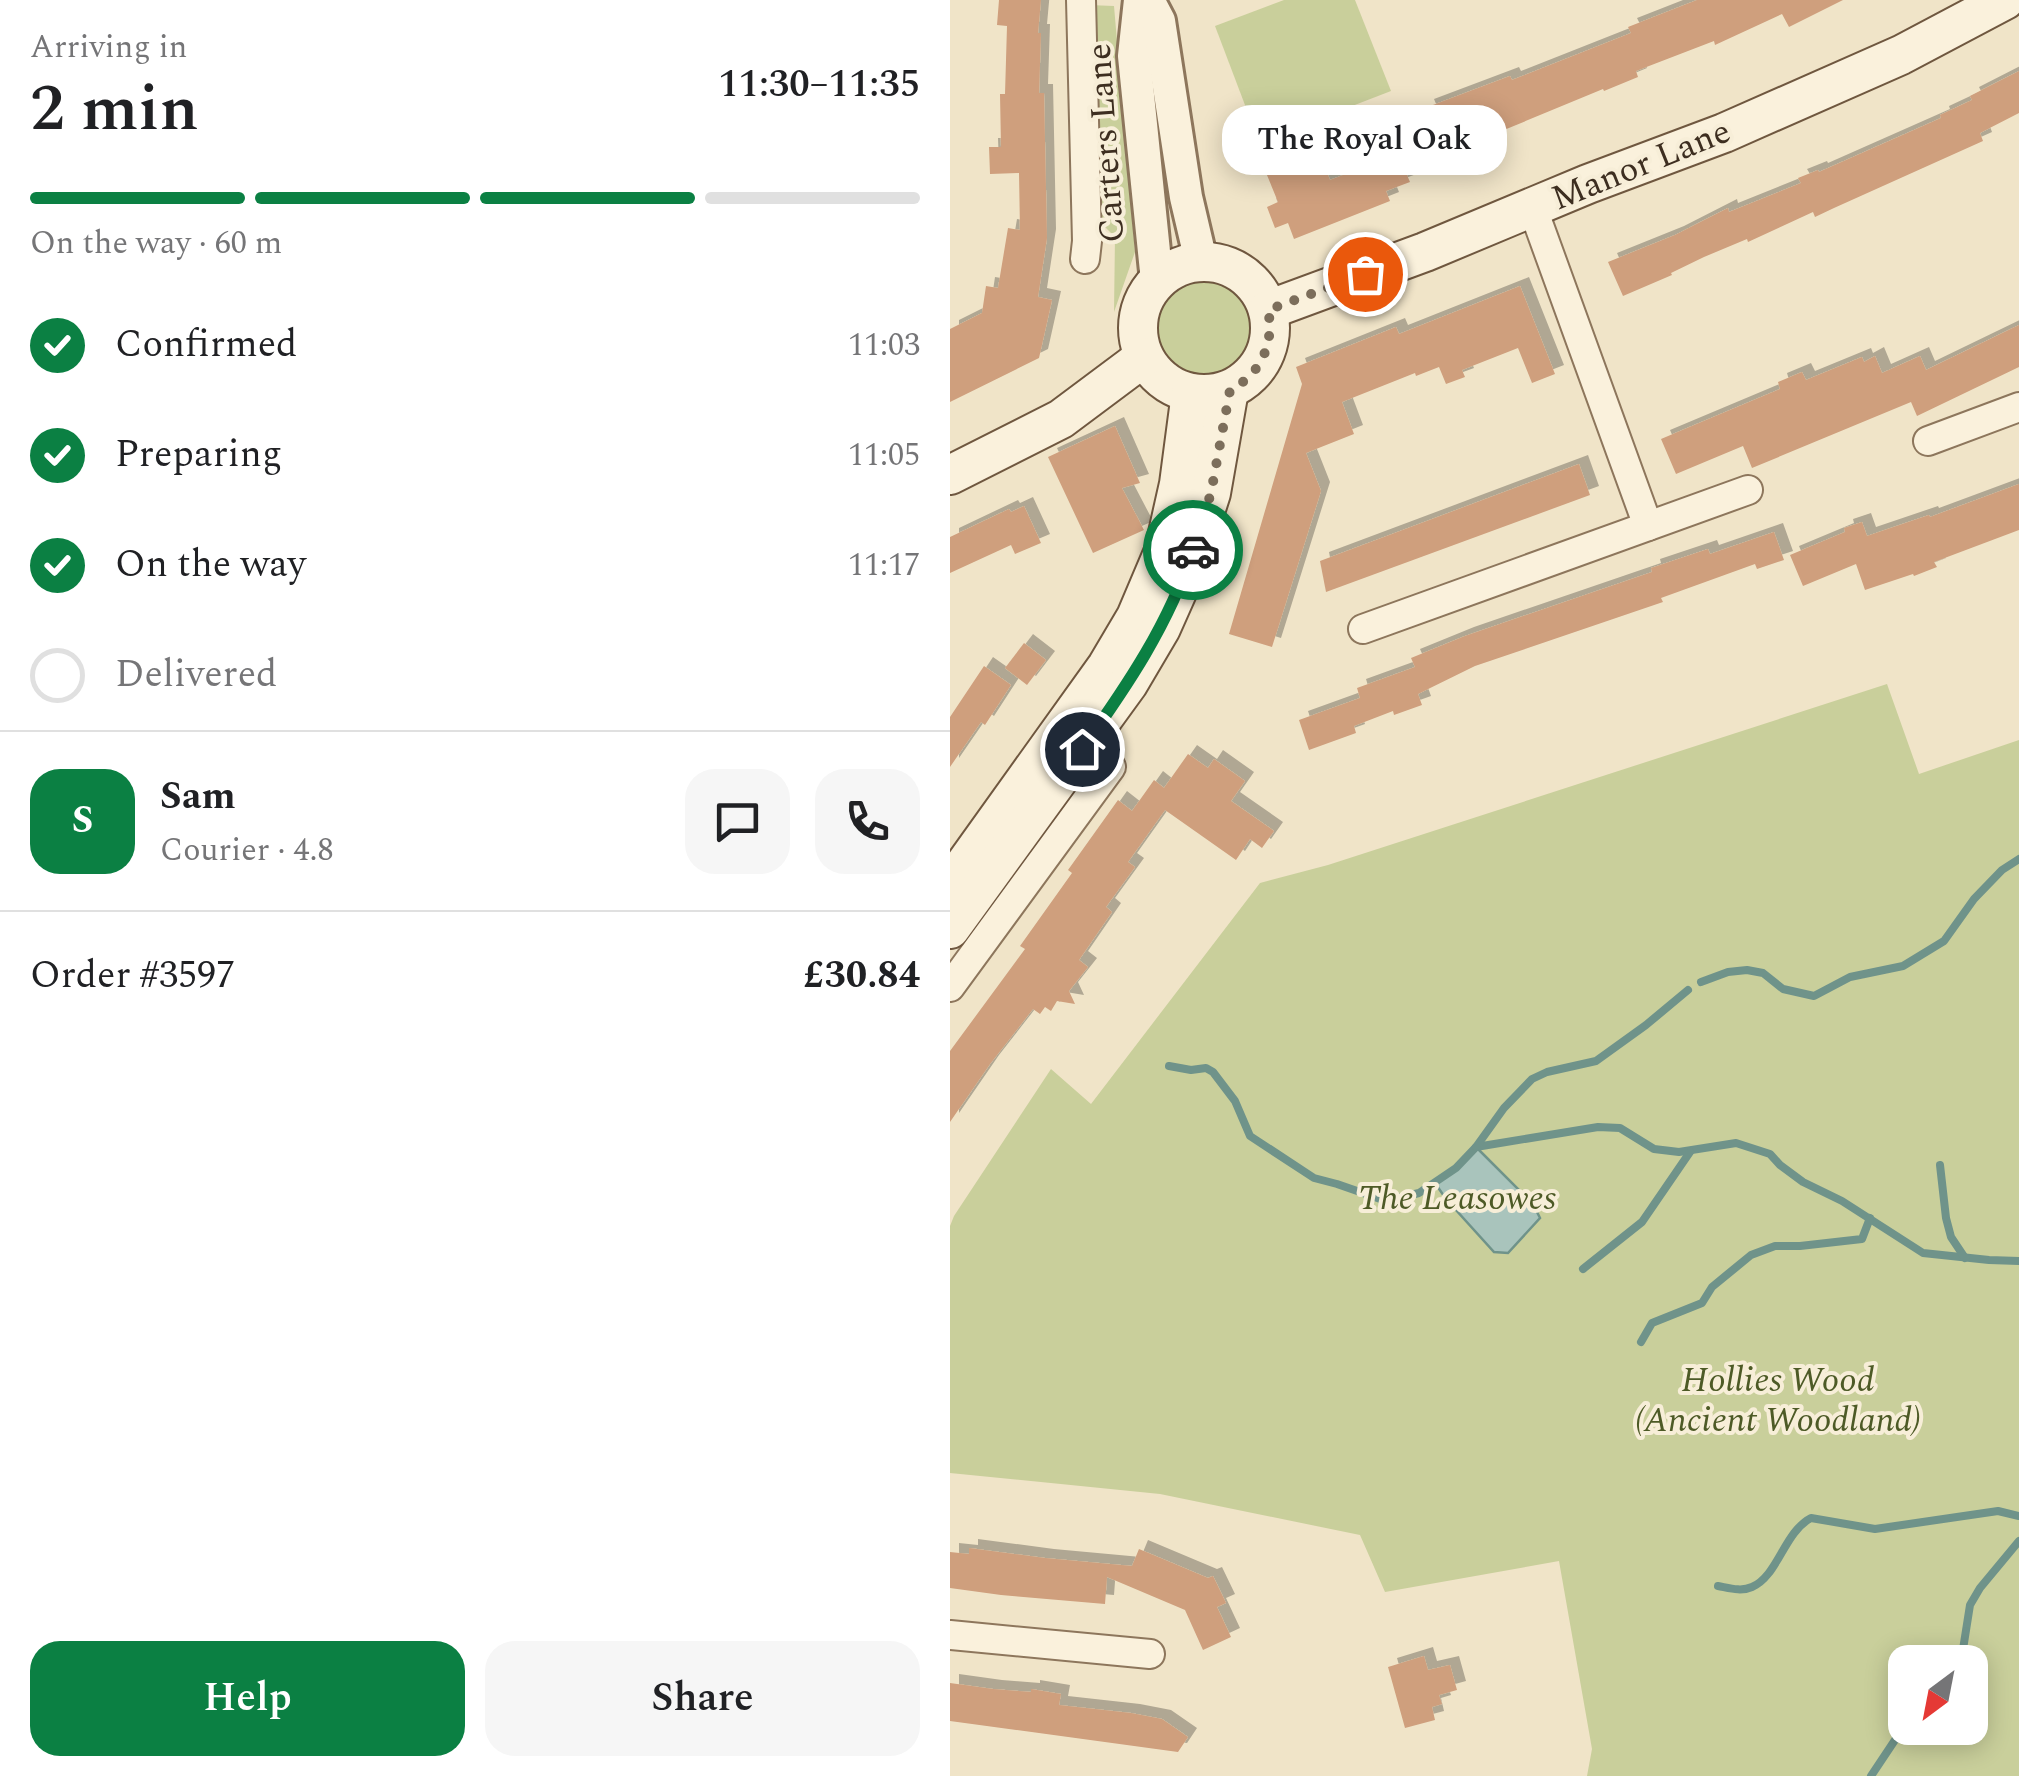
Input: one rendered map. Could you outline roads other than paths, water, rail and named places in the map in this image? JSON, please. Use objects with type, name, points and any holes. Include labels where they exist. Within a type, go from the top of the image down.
[{"type":"main road","name":"Manor Lane","points":[[1268,310],[1724,133],[1901,56],[2006,0]]},
{"type":"main road","points":[[1201,262],[1224,264],[1243,274],[1258,290],[1268,310],[1270,332],[1263,358],[1249,377],[1230,390],[1210,394],[1175,388],[1158,376],[1144,357],[1138,336],[1138,316],[1157,281],[1175,268],[1201,262]]},
{"type":"main road","points":[[950,476],[1061,419],[1144,357]]},
{"type":"main road","points":[[950,928],[1128,684],[1161,628],[1185,574],[1211,493],[1230,390]]},
{"type":"main road","points":[[950,886],[1107,666],[1136,617],[1164,551],[1179,484],[1191,393]]},
{"type":"street","name":"Carters Lane","points":[[1081,0],[1093,248]]},
{"type":"street","name":"Carters Lane","points":[[1140,0],[1134,56],[1157,281]]},
{"type":"street","name":"Carters Lane","points":[[1148,0],[1159,21],[1186,198],[1201,262]]},
{"type":"street","points":[[1534,209],[1648,526]]},
{"type":"street","points":[[1928,440],[2019,408]]},
{"type":"street","points":[[1363,629],[1748,490]]},
{"type":"street","points":[[950,987],[1112,767]]},
{"type":"street","points":[[950,1635],[1150,1654]]},
{"type":"water","points":[[1476,1147],[1533,1204],[1540,1218],[1508,1253],[1494,1252],[1435,1183]]},
{"type":"waterway","points":[[1701,982],[1747,970],[1763,973],[1783,989],[1814,996],[1850,977],[1903,966],[1944,941],[1974,899],[2002,870],[2019,859]]},
{"type":"waterway","points":[[1476,1147],[1504,1108],[1532,1079],[1596,1061],[1688,990]]},
{"type":"waterway","points":[[1169,1066],[1206,1068],[1213,1072],[1235,1101],[1250,1136],[1314,1178],[1386,1201],[1419,1193],[1456,1168],[1476,1147],[1598,1127],[1620,1128],[1654,1149],[1679,1152],[1736,1143],[1770,1154],[1803,1182],[1842,1201],[1923,1253],[2019,1261]]},
{"type":"waterway","points":[[1583,1269],[1642,1222],[1690,1152]]},
{"type":"waterway","points":[[1940,1165],[1951,1237],[1965,1258]]},
{"type":"waterway","points":[[1641,1342],[1652,1323],[1702,1303],[1712,1287],[1751,1255],[1775,1246],[1862,1239],[1870,1218]]},
{"type":"waterway","points":[[1718,1586],[1744,1589],[1761,1581],[1794,1533],[1811,1518],[1875,1529],[1998,1511],[2019,1516]]},
{"type":"waterway","points":[[1964,1645],[1970,1605],[2019,1541]]},
{"type":"waterway","points":[[1871,1776],[1892,1745]]},
{"type":"place","name":"The Royal Oak","points":[[1365,274]]},
{"type":"park label","name":"The Leasowes","points":[[1457,1198]]},
{"type":"park label","name":"Hollies Wood (Ancient Woodland)","points":[[1778,1400]]}]
